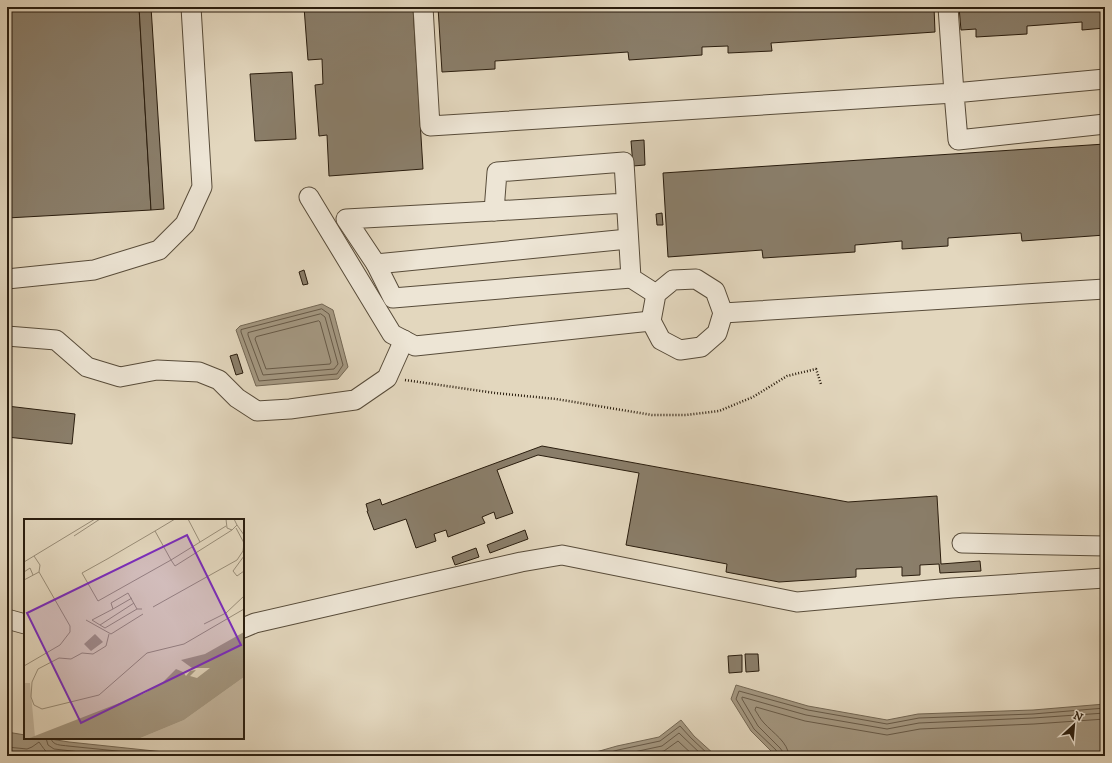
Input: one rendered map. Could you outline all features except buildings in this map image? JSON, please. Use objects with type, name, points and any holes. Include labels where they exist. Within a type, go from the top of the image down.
[{"type":"lane","points":[[7,279],[94,270],[158,250],[185,224],[202,187],[192,7]]},
{"type":"lane","points":[[423,7],[430,126],[954,93],[1105,79]]},
{"type":"lane","points":[[948,7],[958,140],[1105,124]]},
{"type":"lane","points":[[494,211],[497,172],[624,162],[631,278]]},
{"type":"lane","points":[[309,197],[392,334],[415,346],[651,321]]},
{"type":"lane","points":[[626,203],[346,219],[376,264],[393,298],[631,278],[656,294]]},
{"type":"lane","points":[[376,264],[628,239]]},
{"type":"lane","points":[[696,279],[715,291],[723,313],[717,333],[701,347],[680,350],[661,340],[651,321],[656,294],[674,280],[696,279]]},
{"type":"lane","points":[[723,313],[1105,289]]},
{"type":"lane","points":[[7,336],[56,340],[87,367],[120,377],[157,370],[199,372],[219,380],[237,398],[258,411],[290,409],[355,400],[387,378],[404,340]]},
{"type":"lane","points":[[962,543],[1105,546]]},
{"type":"lane","points":[[244,628],[255,623],[521,562],[562,555],[797,602],[952,588],[1105,578]]},
{"type":"lane","points":[[7,619],[24,624]]},
{"type":"path","points":[[387,378],[488,392],[556,399],[652,415],[686,415],[719,411],[753,396],[787,376],[816,369],[821,384]]},
{"type":"water","points":[[322,304],[333,310],[348,367],[338,379],[256,386],[236,330],[240,326]]},
{"type":"water","points":[[736,685],[808,706],[887,720],[918,714],[1033,710],[1105,704],[1105,756],[775,756],[751,731],[731,699]]},
{"type":"water","points":[[681,720],[694,736],[715,756],[582,756],[617,746],[659,737]]},
{"type":"water","points":[[7,732],[24,735],[24,739],[50,739],[202,756],[7,756]]}]
